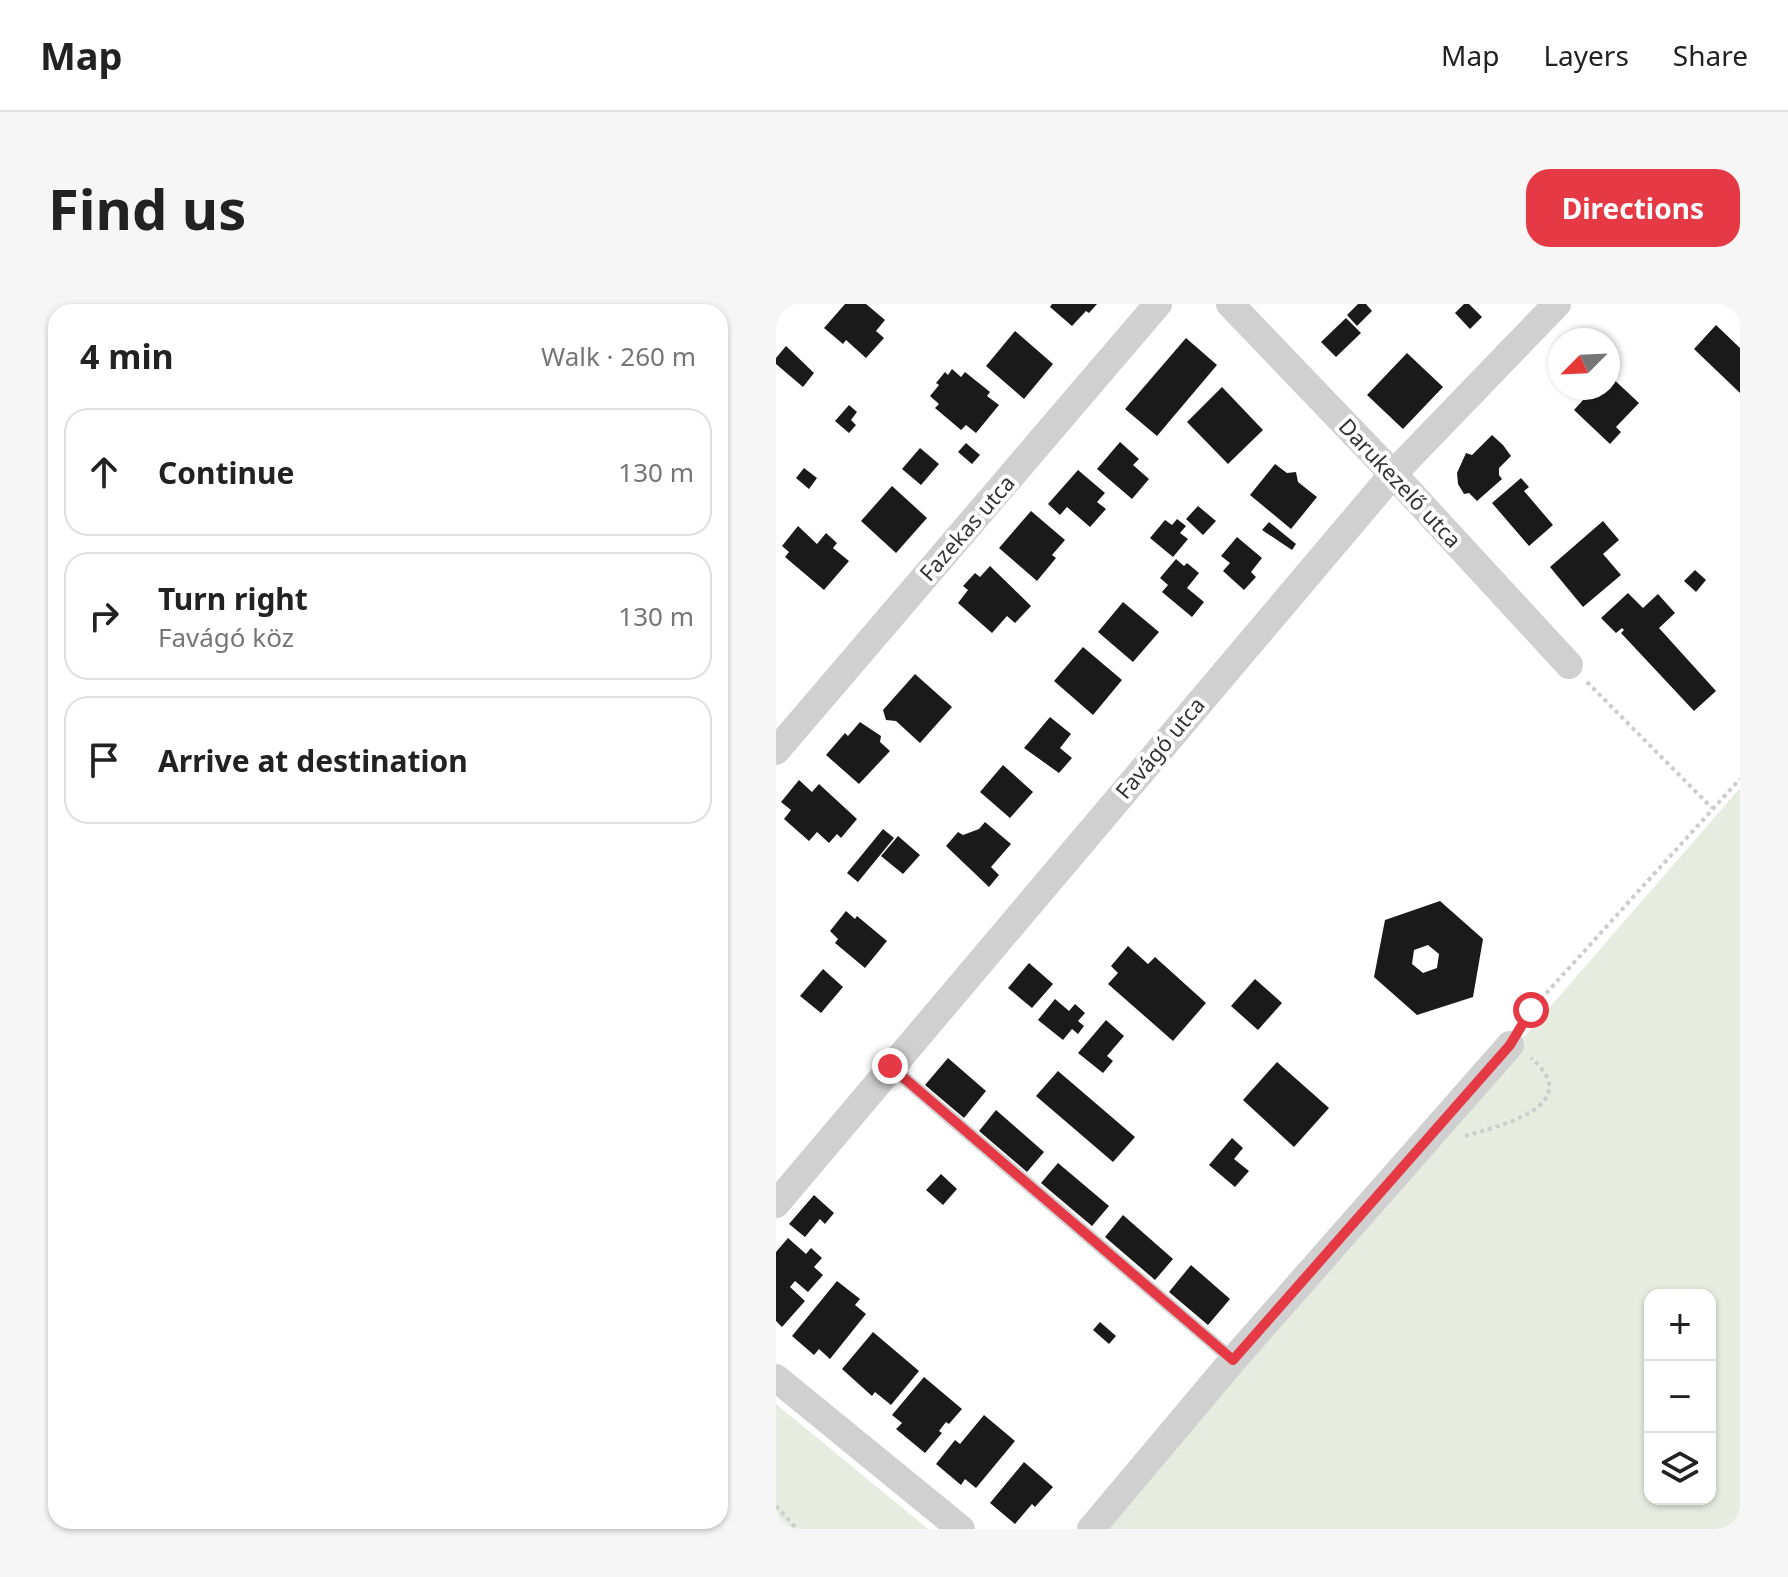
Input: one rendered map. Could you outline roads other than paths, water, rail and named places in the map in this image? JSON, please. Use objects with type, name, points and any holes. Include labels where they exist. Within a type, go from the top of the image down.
[{"type":"street","name":"Fazekas utca","points":[[776,751],[1158,304]]},
{"type":"street","name":"Darukezelő utca","points":[[1230,304],[1393,474],[1569,665]]},
{"type":"street","name":"Favágó utca","points":[[776,1204],[1393,474],[1557,304]]},
{"type":"street","points":[[1091,1529],[1233,1360],[1510,1045]]},
{"type":"street","points":[[776,1378],[961,1529]]},
{"type":"lane","points":[[890,1066],[1233,1360]]}]
